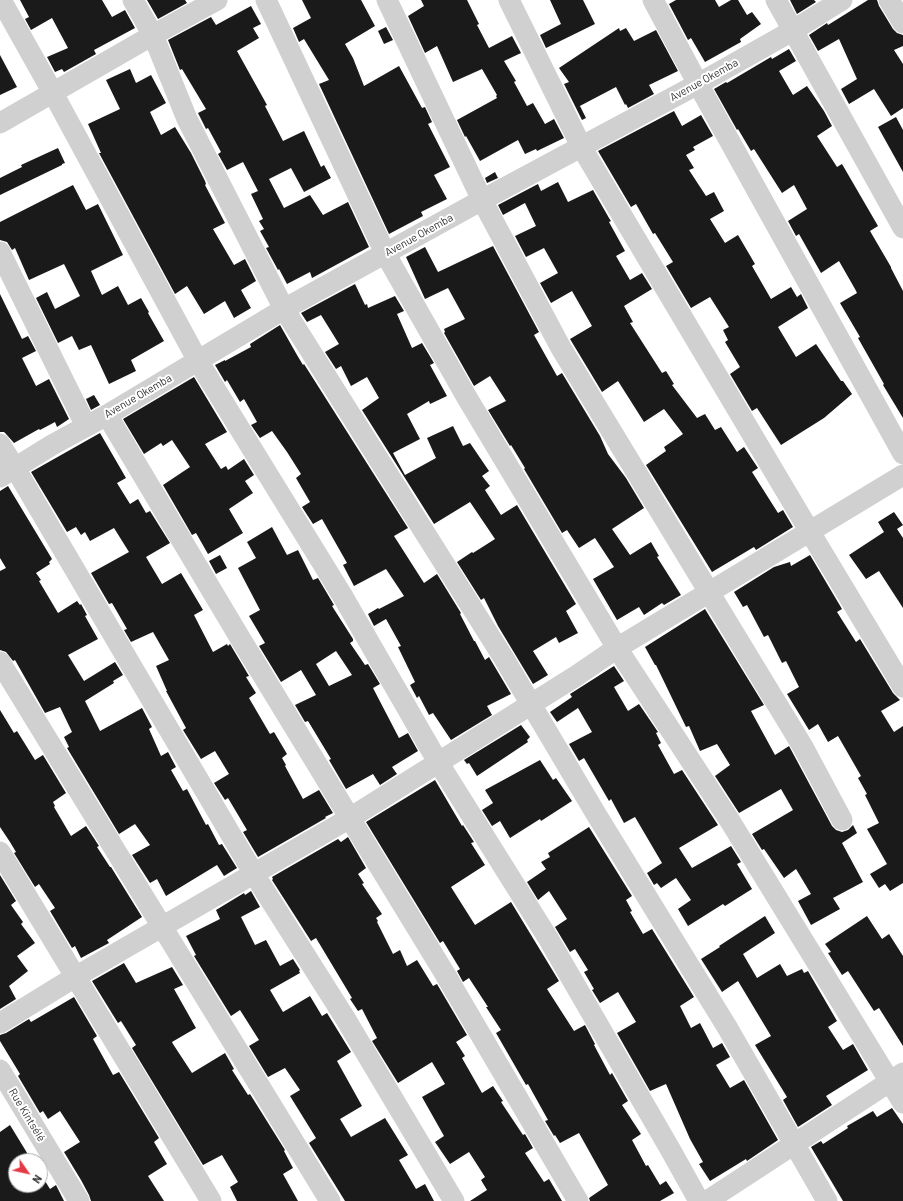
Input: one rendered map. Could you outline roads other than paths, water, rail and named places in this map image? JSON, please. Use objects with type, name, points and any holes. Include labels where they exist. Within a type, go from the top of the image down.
[{"type":"street","points":[[1,0],[198,361],[342,596],[438,762],[548,938],[699,1201]]},
{"type":"street","points":[[133,0],[152,35],[187,119],[284,309],[503,657],[596,814],[727,1027],[827,1201]]},
{"type":"street","points":[[0,124],[152,35],[217,0]]},
{"type":"street","points":[[266,0],[385,253],[466,396],[617,648],[897,1077],[903,1103]]},
{"type":"street","points":[[387,0],[482,200],[568,360],[803,747],[842,820]]},
{"type":"street","points":[[508,0],[582,148],[903,687]]},
{"type":"street","points":[[653,0],[903,454]]},
{"type":"street","points":[[776,0],[903,228]]},
{"type":"street","name":"Avenue Okemba","points":[[8,472],[107,415],[284,309],[482,200],[582,148],[698,84],[792,31],[842,0]]},
{"type":"street","points":[[888,0],[903,23]]},
{"type":"street","points":[[0,252],[86,426]]},
{"type":"street","points":[[107,415],[240,638],[445,974],[578,1201]]},
{"type":"street","points":[[0,444],[8,472],[344,1018],[454,1201]]},
{"type":"street","points":[[0,1023],[75,977],[350,818],[617,648],[903,475]]},
{"type":"street","points":[[0,662],[330,1201]]},
{"type":"street","points":[[0,852],[211,1201]]},
{"type":"street","name":"Rue Kintsélé","points":[[0,1070],[79,1201]]},
{"type":"street","points":[[707,1201],[897,1077]]}]
